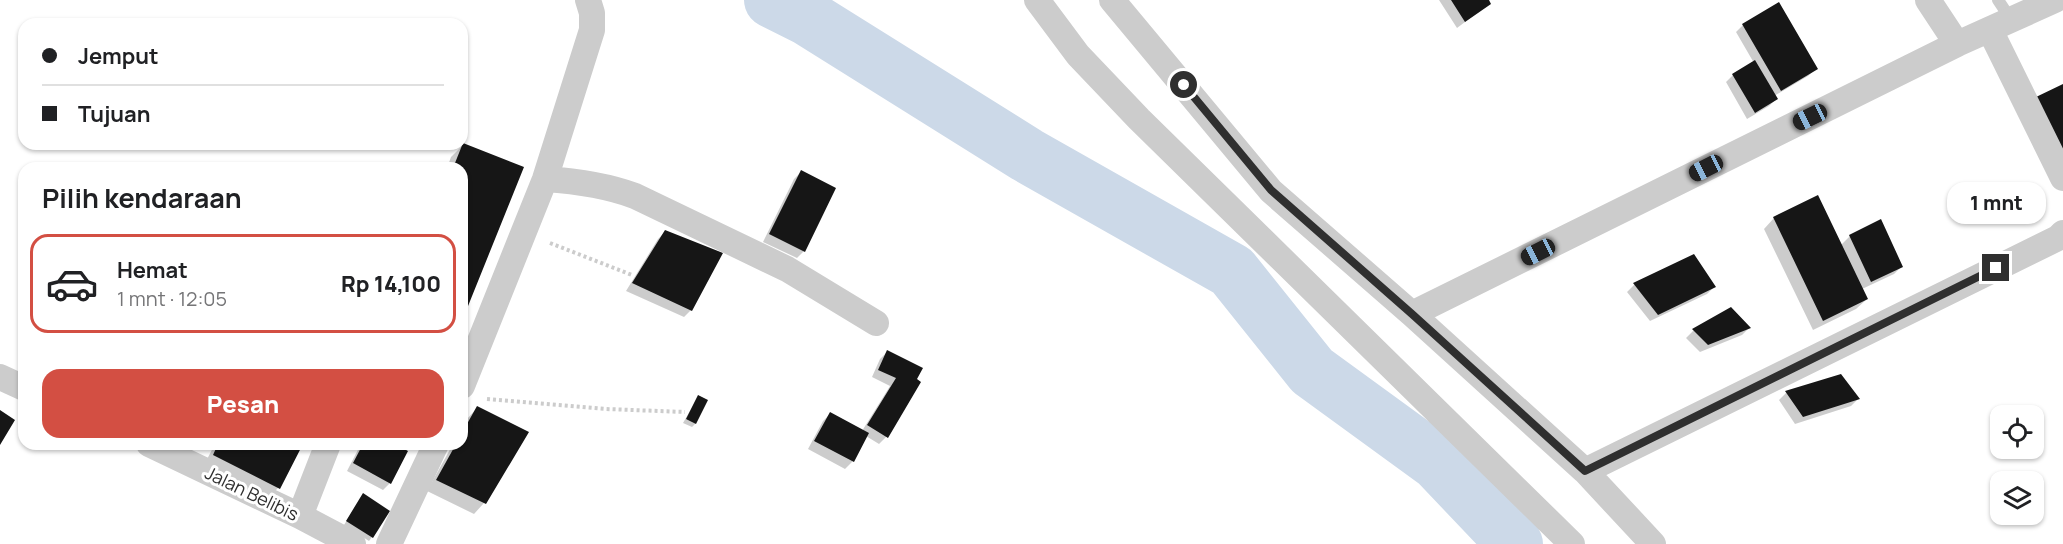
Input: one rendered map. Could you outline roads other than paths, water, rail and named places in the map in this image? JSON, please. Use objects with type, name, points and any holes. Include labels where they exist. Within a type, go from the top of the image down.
[{"type":"street","points":[[468,371],[545,179],[592,30],[588,0]]},
{"type":"street","points":[[1037,0],[1078,55],[1139,119],[1572,544]]},
{"type":"street","points":[[1112,0],[1271,190],[1585,471],[1653,544]]},
{"type":"street","points":[[1928,0],[1957,44]]},
{"type":"street","points":[[1412,314],[1957,44],[2000,17],[2055,0]]},
{"type":"street","points":[[2000,17],[2063,178]]},
{"type":"street","points":[[545,179],[614,188],[635,196],[787,269],[876,323]]},
{"type":"street","points":[[1585,471],[2037,248],[2063,233]]},
{"type":"street","points":[[0,377],[18,385]]},
{"type":"street","name":"Jalan Belibis","points":[[162,450],[353,544]]},
{"type":"street","points":[[300,516],[326,450]]},
{"type":"street","points":[[389,544],[433,450]]},
{"type":"waterway","points":[[772,0],[808,18],[1027,155],[1232,271],[1312,371],[1437,462],[1515,544]]}]
